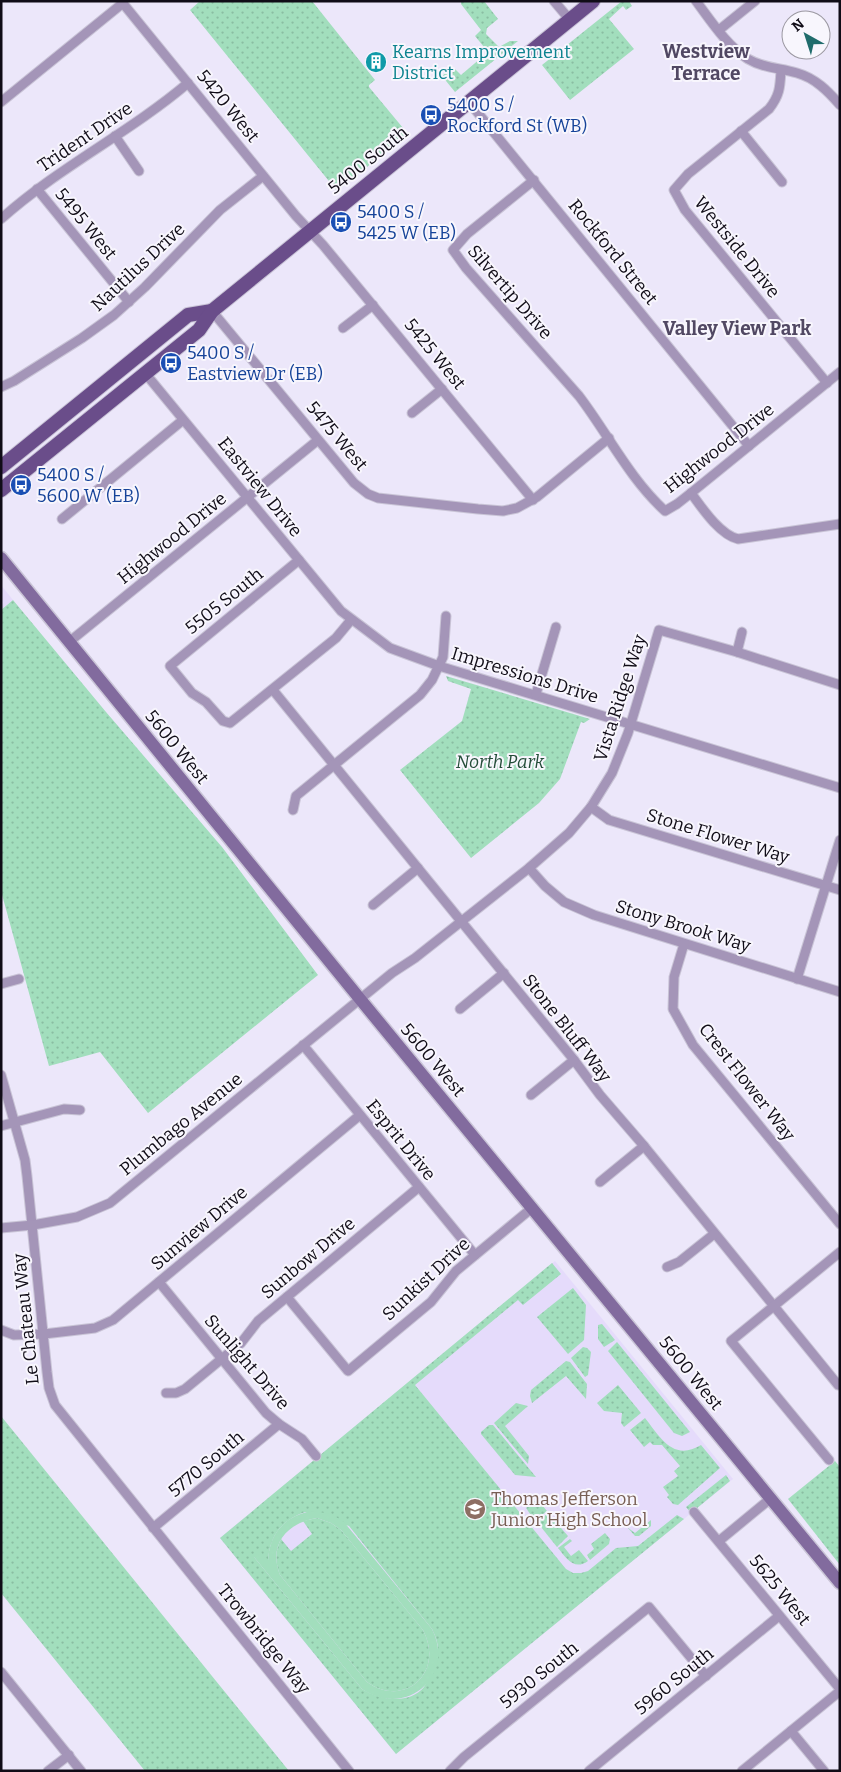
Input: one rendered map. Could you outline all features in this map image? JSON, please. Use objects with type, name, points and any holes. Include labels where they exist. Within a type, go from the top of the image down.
[{"type":"main road","name":"5400 South","points":[[1,490],[199,330],[212,311],[593,1]]},
{"type":"main road","name":"5400 South","points":[[1,467],[188,315],[212,311]]},
{"type":"main road","name":"5600 West","points":[[1,558],[360,1000],[840,1583]]},
{"type":"street","points":[[554,1],[570,20]]},
{"type":"street","points":[[696,1],[738,52],[762,65],[810,78],[840,105]]},
{"type":"street","points":[[719,30],[755,1]]},
{"type":"street","points":[[1,102],[122,2]]},
{"type":"street","name":"5420 West","points":[[122,2],[310,231]]},
{"type":"street","name":"Westside Drive","points":[[781,70],[777,99],[769,109],[688,174],[674,190],[685,210],[827,383]]},
{"type":"street","name":"Trident Drive","points":[[1,219],[37,189],[170,98],[188,83]]},
{"type":"street","name":"Rockford Street","points":[[469,102],[749,446]]},
{"type":"street","points":[[741,132],[782,182]]},
{"type":"street","points":[[115,136],[139,171]]},
{"type":"street","name":"Nautilus Drive","points":[[1,387],[14,381],[97,328],[129,302],[220,210],[263,176]]},
{"type":"street","name":"Silvertip Drive","points":[[534,180],[468,234],[453,250],[466,268],[579,396],[609,438]]},
{"type":"street","name":"5495 West","points":[[37,189],[129,302]]},
{"type":"street","name":"5425 West","points":[[310,231],[533,500]]},
{"type":"street","points":[[343,328],[373,305]]},
{"type":"street","name":"5475 West","points":[[212,311],[354,483],[368,494],[378,498],[503,511],[517,508],[533,500],[609,438]]},
{"type":"street","name":"Highwood Drive","points":[[609,438],[634,478],[648,496],[665,510],[677,504],[691,493],[840,372]]},
{"type":"street","name":"Eastview Drive","points":[[146,374],[299,560],[351,620]]},
{"type":"street","points":[[412,413],[442,389]]},
{"type":"street","points":[[62,519],[183,420]]},
{"type":"street","name":"Highwood Drive","points":[[69,642],[318,440]]},
{"type":"street","points":[[691,493],[723,532],[730,537],[738,539],[840,524]]},
{"type":"street","name":"5505 South","points":[[273,690],[230,723],[222,721],[206,702],[192,693],[170,666],[299,560]]},
{"type":"street","points":[[293,810],[296,796],[420,695],[432,680],[443,657],[446,616]]},
{"type":"street","points":[[273,690],[336,638],[351,620]]},
{"type":"street","name":"Impressions Drive","points":[[351,620],[390,648],[439,666],[840,788]]},
{"type":"street","points":[[536,694],[556,627]]},
{"type":"street","name":"Vista Ridge Way","points":[[360,1000],[392,973],[415,958],[529,868],[569,833],[591,807],[612,773],[631,725],[659,630],[737,652],[840,685]]},
{"type":"street","points":[[737,652],[742,632]]},
{"type":"street","name":"Stone Bluff Way","points":[[273,690],[574,1060],[600,1095],[839,1384]]},
{"type":"street","name":"Stone Flower Way","points":[[591,807],[609,820],[840,890]]},
{"type":"street","points":[[797,979],[840,840]]},
{"type":"street","points":[[373,905],[418,868]]},
{"type":"street","name":"Stony Brook Way","points":[[529,868],[545,886],[564,902],[594,916],[840,992]]},
{"type":"street","name":"Crest Flower Way","points":[[684,944],[674,977],[674,1008],[693,1045],[840,1224]]},
{"type":"street","points":[[460,1009],[504,974]]},
{"type":"street","points":[[1,984],[19,979]]},
{"type":"street","name":"Plumbago Avenue","points":[[1,1228],[33,1225],[77,1217],[110,1203],[360,1000]]},
{"type":"street","name":"Esprit Drive","points":[[303,1045],[475,1254]]},
{"type":"street","points":[[531,1095],[574,1060]]},
{"type":"street","name":"Le Chateau Way","points":[[1,1075],[25,1160],[49,1388],[55,1405],[154,1528]]},
{"type":"street","points":[[1,1126],[64,1109],[80,1110]]},
{"type":"street","name":"Sunview Drive","points":[[1,1330],[14,1335],[44,1334],[95,1328],[113,1320],[360,1115]]},
{"type":"street","points":[[600,1182],[644,1146]]},
{"type":"street","name":"Sunbow Drive","points":[[166,1393],[176,1393],[185,1389],[242,1343],[258,1321],[419,1187]]},
{"type":"street","name":"Sunkist Drive","points":[[286,1297],[348,1371],[431,1302],[456,1271],[532,1208]]},
{"type":"street","points":[[667,1267],[679,1262],[714,1234]]},
{"type":"street","points":[[829,1460],[731,1341],[840,1252]]},
{"type":"street","name":"Sunlight Drive","points":[[159,1282],[266,1413],[278,1424],[302,1439],[316,1456]]},
{"type":"street","name":"5770 South","points":[[154,1528],[278,1424]]},
{"type":"street","points":[[719,1541],[770,1499]]},
{"type":"street","name":"5625 West","points":[[694,1512],[840,1690]]},
{"type":"street","name":"Trowbridge Way","points":[[154,1528],[349,1771]]},
{"type":"street","name":"5930 South","points":[[450,1771],[464,1757],[650,1607],[706,1676]]},
{"type":"street","name":"5960 South","points":[[589,1771],[780,1616]]},
{"type":"street","points":[[1,1672],[81,1771]]},
{"type":"street","points":[[742,1771],[840,1690]]},
{"type":"street","points":[[790,1731],[824,1771]]},
{"type":"street","points":[[48,1771],[69,1756]]},
{"type":"shaded area","points":[[1,585],[13,600],[1,610]]},
{"type":"shaded area","name":"Thomas Jefferson Junior High School","points":[[555,1261],[733,1479],[396,1754],[220,1538]]},
{"type":"green space","points":[[200,1],[312,1],[375,80],[369,87],[408,134],[337,191],[190,10]]},
{"type":"green space","points":[[461,1],[484,1],[498,19],[487,28],[486,34],[499,47],[510,41],[518,41],[455,92],[442,76],[453,67],[461,75],[488,52],[475,36],[481,30],[461,4]]},
{"type":"green space","points":[[622,1],[629,1],[632,6],[626,10],[623,6],[609,19],[634,49],[570,100],[542,65]]},
{"type":"green space","points":[[13,600],[222,847],[318,975],[148,1113],[100,1052],[49,1066],[1,891],[1,610]]},
{"type":"green space","name":"North Park","points":[[446,676],[590,719],[584,723],[581,722],[560,779],[539,803],[471,858],[400,770],[462,721],[471,689],[448,681]]},
{"type":"green space","points":[[552,1263],[561,1274],[523,1305],[518,1300],[415,1385],[566,1569],[573,1573],[588,1571],[616,1548],[638,1546],[677,1515],[684,1519],[396,1754],[220,1538]],"holes":[[[305,1512],[349,1526],[435,1635],[438,1651],[434,1667],[424,1687],[418,1693],[394,1699],[377,1696],[362,1689],[254,1557],[268,1562],[271,1545],[278,1531],[289,1520]]]},
{"type":"green space","points":[[573,1288],[586,1305],[584,1340],[568,1354],[537,1317]]},
{"type":"green space","points":[[602,1324],[615,1340],[604,1347],[598,1339],[598,1325]]},
{"type":"green space","points":[[617,1342],[690,1432],[682,1436],[674,1433],[608,1351]]},
{"type":"green space","points":[[583,1347],[591,1352],[588,1375],[585,1377],[571,1358]]},
{"type":"green space","points":[[566,1361],[570,1362],[587,1384],[586,1399],[566,1376],[532,1403],[531,1390]]},
{"type":"green space","points":[[618,1385],[641,1413],[624,1427],[621,1423],[622,1413],[604,1411],[597,1403]]},
{"type":"green space","points":[[516,1403],[528,1406],[505,1426],[529,1456],[528,1464],[494,1423]]},
{"type":"green space","points":[[1,1416],[289,1771],[145,1771],[1,1593]]},
{"type":"green space","points":[[645,1418],[668,1445],[683,1451],[691,1450],[701,1445],[720,1468],[678,1505],[673,1504],[667,1497],[669,1495],[663,1487],[678,1476],[674,1471],[680,1466],[662,1445],[653,1445],[650,1442],[644,1447],[630,1430]]},
{"type":"green space","points":[[489,1425],[493,1425],[536,1477],[515,1475],[481,1434]]},
{"type":"green space","points":[[835,1461],[840,1467],[840,1565],[788,1499]]},
{"type":"green space","points":[[726,1475],[730,1481],[691,1513],[686,1507]]},
{"type":"green space","points":[[537,1499],[547,1511],[535,1521],[526,1508]]},
{"type":"green space","points":[[313,1511],[331,1514],[344,1522],[432,1629],[438,1646],[437,1662],[432,1677],[422,1688],[410,1696],[395,1699],[379,1697],[362,1689],[254,1557],[261,1552],[268,1561],[272,1542],[280,1527],[303,1513]],"holes":[[[317,1518],[331,1523],[341,1530],[423,1630],[428,1645],[429,1660],[425,1672],[418,1682],[407,1688],[395,1691],[381,1689],[367,1682],[280,1575],[276,1554],[283,1537],[289,1530],[306,1521]]]},
{"type":"green space","points":[[548,1513],[568,1536],[557,1547],[537,1522]]},
{"type":"green space","points":[[317,1518],[331,1523],[341,1530],[423,1630],[428,1645],[429,1660],[425,1672],[418,1682],[407,1688],[395,1691],[381,1689],[367,1682],[280,1575],[276,1557],[281,1539],[291,1551],[312,1534],[303,1521]]},
{"type":"green space","points":[[651,1520],[651,1526],[639,1536],[635,1536],[627,1527],[635,1533]]},
{"type":"green space","points":[[605,1533],[610,1539],[609,1544],[590,1560],[587,1555],[594,1549],[591,1544]]},
{"type":"green space","points":[[570,1539],[572,1541],[564,1547],[571,1556],[579,1550],[588,1561],[579,1565],[574,1564],[564,1556],[558,1548]]},
{"type":"place","name":"Kearns Improvement District","points":[[376,62]]},
{"type":"place","name":"5400 S / Rockford St (WB)","points":[[431,115]]},
{"type":"place","name":"5400 S / 5425 W (EB)","points":[[341,222]]},
{"type":"place","name":"5400 S / Eastview Dr (EB)","points":[[171,363]]},
{"type":"place","name":"5400 S / 5600 W (EB)","points":[[21,485]]},
{"type":"place","name":"Thomas Jefferson Junior High School","points":[[475,1509]]},
{"type":"district","name":"Westview Terrace","points":[[706,62]]},
{"type":"district","name":"Valley View Park","points":[[737,328]]}]
